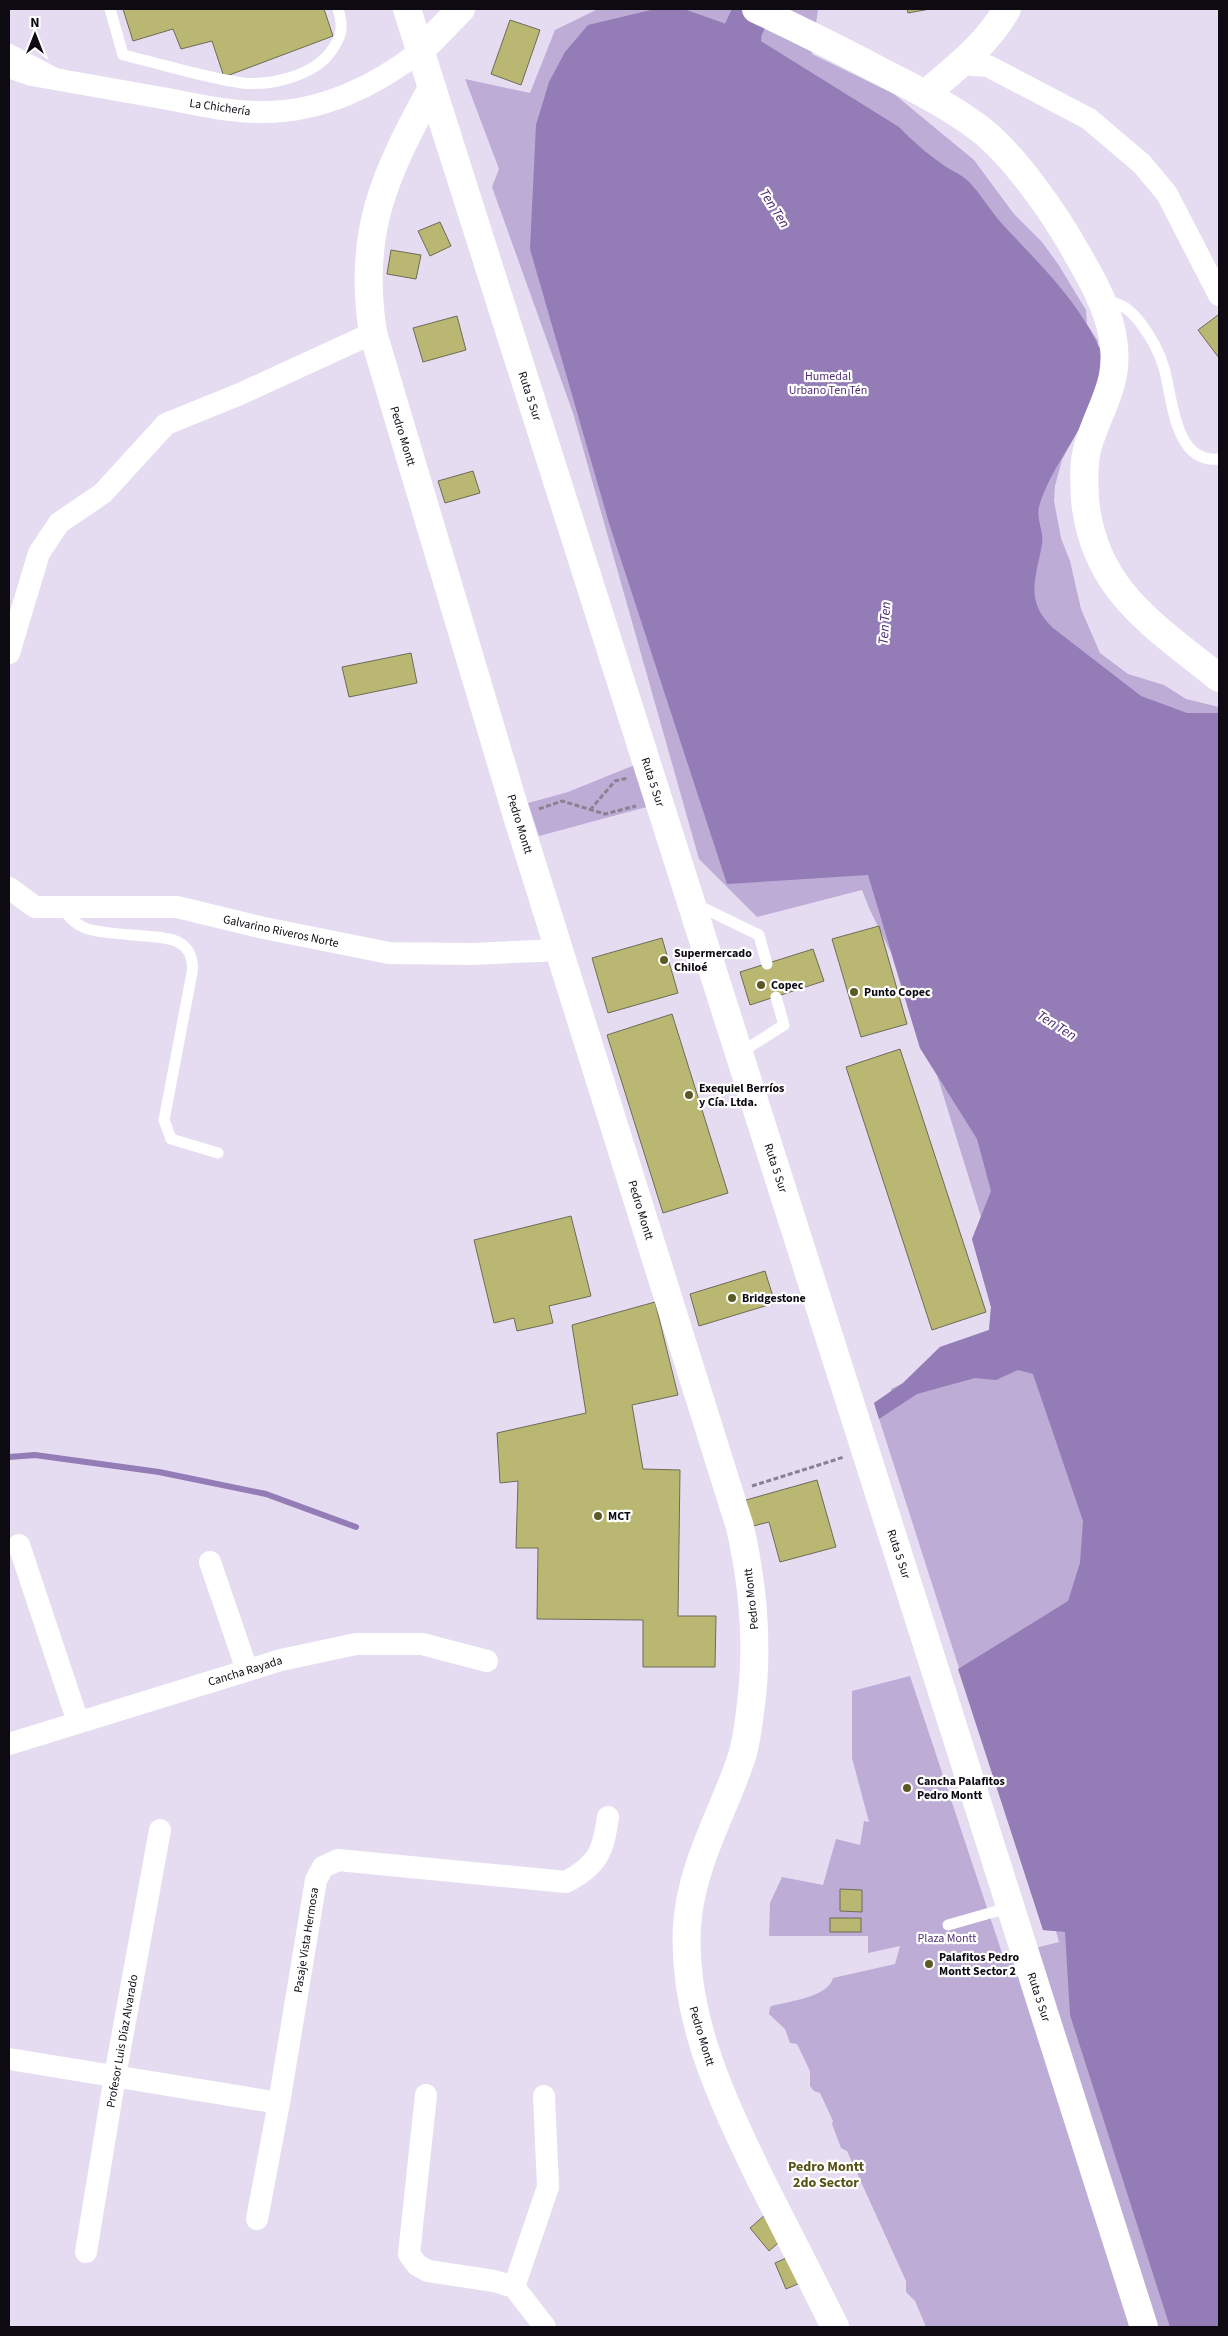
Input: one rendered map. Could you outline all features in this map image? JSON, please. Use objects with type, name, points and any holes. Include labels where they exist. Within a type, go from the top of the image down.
[{"type":"main road","name":"Ruta 5 Sur","points":[[407,9],[1144,2327]]},
{"type":"main road","points":[[420,51],[461,9]]},
{"type":"main road","points":[[756,9],[832,45],[925,94],[981,130],[1015,165],[1066,234],[1102,302],[1112,332],[1115,364],[1107,402],[1088,446],[1084,490],[1091,532],[1108,573],[1135,609],[1219,678]]},
{"type":"main road","points":[[925,94],[961,64],[1000,21],[1007,9]]},
{"type":"main road","name":"Pedro Montt","points":[[432,88],[389,174],[372,227],[367,281],[373,333],[517,816],[730,1492],[742,1536],[753,1597],[755,1633],[752,1697],[741,1760],[697,1871],[687,1925],[688,1978],[698,2031],[724,2101],[835,2327]]},
{"type":"street","name":"La Chichería","points":[[9,68],[32,75],[241,111],[288,111],[322,104],[362,88],[407,62],[420,51]]},
{"type":"street","points":[[961,64],[988,66],[1089,119],[1142,164],[1167,194],[1219,294]]},
{"type":"street","points":[[9,653],[38,552],[59,523],[104,493],[166,424],[240,394],[373,333]]},
{"type":"street","name":"Galvarino Riveros Norte","points":[[9,888],[35,907],[176,907],[264,928],[389,953],[472,954],[560,950]]},
{"type":"street","points":[[19,1545],[78,1722]]},
{"type":"street","points":[[210,1562],[247,1670]]},
{"type":"street","name":"Cancha Rayada","points":[[9,1744],[281,1660],[356,1644],[422,1644],[487,1661]]},
{"type":"street","name":"Pasaje Vista Hermosa","points":[[257,2220],[279,2103],[316,1880],[323,1867],[338,1860],[566,1882],[583,1873],[594,1862],[604,1845],[608,1817]]},
{"type":"street","name":"Profesor Luis Díaz Alvarado","points":[[86,2252],[115,2076],[160,1830]]},
{"type":"street","points":[[9,2059],[279,2103]]},
{"type":"street","points":[[426,2095],[409,2254],[417,2265],[428,2271],[494,2281],[514,2287],[545,2327]]},
{"type":"street","points":[[514,2287],[548,2187],[544,2096]]},
{"type":"lane","points":[[110,9],[123,55],[243,83],[276,80],[300,75],[316,67],[338,41],[343,24],[338,9]]},
{"type":"lane","points":[[9,49],[36,62],[67,81]]},
{"type":"lane","points":[[1102,302],[1113,302],[1126,307],[1153,341],[1164,368],[1173,408],[1185,444],[1197,456],[1219,459]]},
{"type":"lane","points":[[692,902],[759,935],[767,964]]},
{"type":"lane","points":[[62,908],[71,920],[83,927],[103,933],[173,940],[179,942],[190,953],[193,966],[192,973],[164,1120],[171,1139],[218,1153]]},
{"type":"lane","points":[[740,1053],[784,1025],[776,996]]},
{"type":"lane","points":[[948,1925],[1011,1907]]},
{"type":"path","points":[[590,810],[615,781],[651,774]]},
{"type":"path","points":[[517,816],[562,801],[604,814],[659,800]]},
{"type":"path","points":[[730,1492],[866,1450]]},
{"type":"green space","name":"Humedal Urbano Ten Tén","points":[[598,9],[818,9],[812,54],[894,94],[974,160],[1014,214],[1042,242],[1058,264],[1086,310],[1087,324],[1098,341],[1086,415],[1062,460],[1055,486],[1054,501],[1061,538],[1070,561],[1081,609],[1100,653],[1128,674],[1164,685],[1186,699],[1219,707],[1219,2327],[926,2327],[915,2301],[906,2292],[906,2281],[847,2151],[841,2148],[832,2124],[833,2121],[820,2093],[814,2091],[810,2086],[810,2071],[797,2044],[790,2043],[785,2029],[769,2014],[770,2007],[772,2006],[807,1997],[824,1990],[833,1978],[895,1964],[900,1946],[868,1953],[868,1936],[769,1936],[770,1903],[782,1877],[823,1885],[836,1839],[860,1845],[864,1821],[869,1822],[852,1758],[852,1691],[910,1676],[1003,1956],[1059,1942],[1056,1931],[1043,1930],[874,1403],[891,1391],[891,1389],[903,1383],[940,1347],[989,1330],[991,1307],[972,1239],[981,1217],[937,1075],[920,1048],[891,953],[862,890],[757,917],[699,859],[573,413],[492,187],[499,169],[465,79],[530,93],[555,30]]},
{"type":"green space","points":[[642,762],[654,805],[539,836],[528,803],[568,792]]},
{"type":"water","name":"Humedal Urbano Ten Tén","points":[[655,9],[684,9],[743,30],[899,127],[930,156],[968,181],[999,221],[1048,273],[1074,305],[1086,322],[1106,362],[1086,416],[1054,472],[1039,507],[1038,516],[1042,544],[1034,589],[1038,608],[1053,628],[1141,696],[1187,713],[1219,713],[1219,2327],[1170,2327],[1070,2015],[1065,1932],[1043,1930],[958,1669],[1068,1601],[1080,1563],[1083,1521],[1033,1374],[1018,1370],[996,1380],[975,1378],[917,1394],[879,1419],[874,1403],[903,1383],[940,1347],[989,1330],[991,1307],[972,1239],[991,1191],[977,1139],[920,1048],[868,875],[727,884],[609,523],[530,249],[536,125],[549,82],[565,52],[588,25]]},
{"type":"building","points":[[123,9],[324,9],[333,36],[224,77],[212,41],[181,49],[173,29],[133,41]]},
{"type":"building","points":[[907,9],[930,9],[908,13]]},
{"type":"building","points":[[510,20],[540,30],[521,85],[491,74]]},
{"type":"building","points":[[440,222],[451,246],[430,256],[418,231]]},
{"type":"building","points":[[391,250],[421,255],[416,279],[387,274]]},
{"type":"building","points":[[1218,315],[1219,317],[1219,358],[1198,330]]},
{"type":"building","points":[[457,316],[466,350],[423,362],[413,328]]},
{"type":"building","points":[[473,471],[480,493],[445,503],[438,481]]},
{"type":"building","points":[[411,653],[417,683],[349,697],[342,667]]},
{"type":"building","points":[[879,926],[907,1024],[861,1037],[832,939]]},
{"type":"building","points":[[662,938],[678,993],[608,1013],[592,958]]},
{"type":"building","points":[[813,949],[824,981],[750,1005],[740,972]]},
{"type":"building","points":[[672,1014],[728,1193],[663,1213],[607,1035]]},
{"type":"building","points":[[900,1049],[986,1312],[932,1330],[846,1067]]},
{"type":"building","points":[[571,1216],[591,1296],[549,1306],[553,1323],[517,1331],[514,1318],[494,1323],[474,1240]]},
{"type":"building","name":"Bridgestone","points":[[765,1271],[775,1303],[699,1326],[690,1294]]},
{"type":"building","name":"MCT","points":[[655,1302],[678,1395],[632,1405],[643,1469],[680,1470],[678,1616],[716,1616],[715,1667],[643,1667],[643,1620],[537,1619],[538,1548],[516,1548],[518,1481],[500,1483],[497,1433],[586,1413],[572,1325]]},
{"type":"building","points":[[817,1480],[836,1547],[780,1562],[769,1522],[753,1526],[746,1500]]},
{"type":"building","points":[[840,1889],[862,1890],[862,1912],[840,1911]]},
{"type":"building","points":[[830,1918],[861,1918],[861,1932],[830,1932]]},
{"type":"building","points":[[766,2214],[785,2237],[769,2251],[750,2228]]},
{"type":"building","points":[[795,2254],[807,2280],[786,2289],[775,2263]]},
{"type":"waterway","name":"Ten Ten","points":[[738,81],[743,30],[753,9]]},
{"type":"waterway","points":[[9,1457],[35,1455],[159,1472],[266,1494],[356,1527]]},
{"type":"place","name":"Supermercado Chiloé","points":[[664,960]]},
{"type":"place","name":"Copec","points":[[761,985]]},
{"type":"place","name":"Punto Copec","points":[[854,992]]},
{"type":"place","name":"Exequiel Berríos y Cía. Ltda.","points":[[689,1095]]},
{"type":"place","name":"Bridgestone","points":[[732,1298]]},
{"type":"place","name":"MCT","points":[[598,1516]]},
{"type":"place","name":"Cancha Palafitos Pedro Montt","points":[[907,1788]]},
{"type":"place","name":"Palafitos Pedro Montt Sector 2","points":[[929,1964]]},
{"type":"district","name":"Pedro Montt 2do Sector","points":[[826,2174]]},
{"type":"park label","name":"Plaza Montt","points":[[947,1938]]}]
